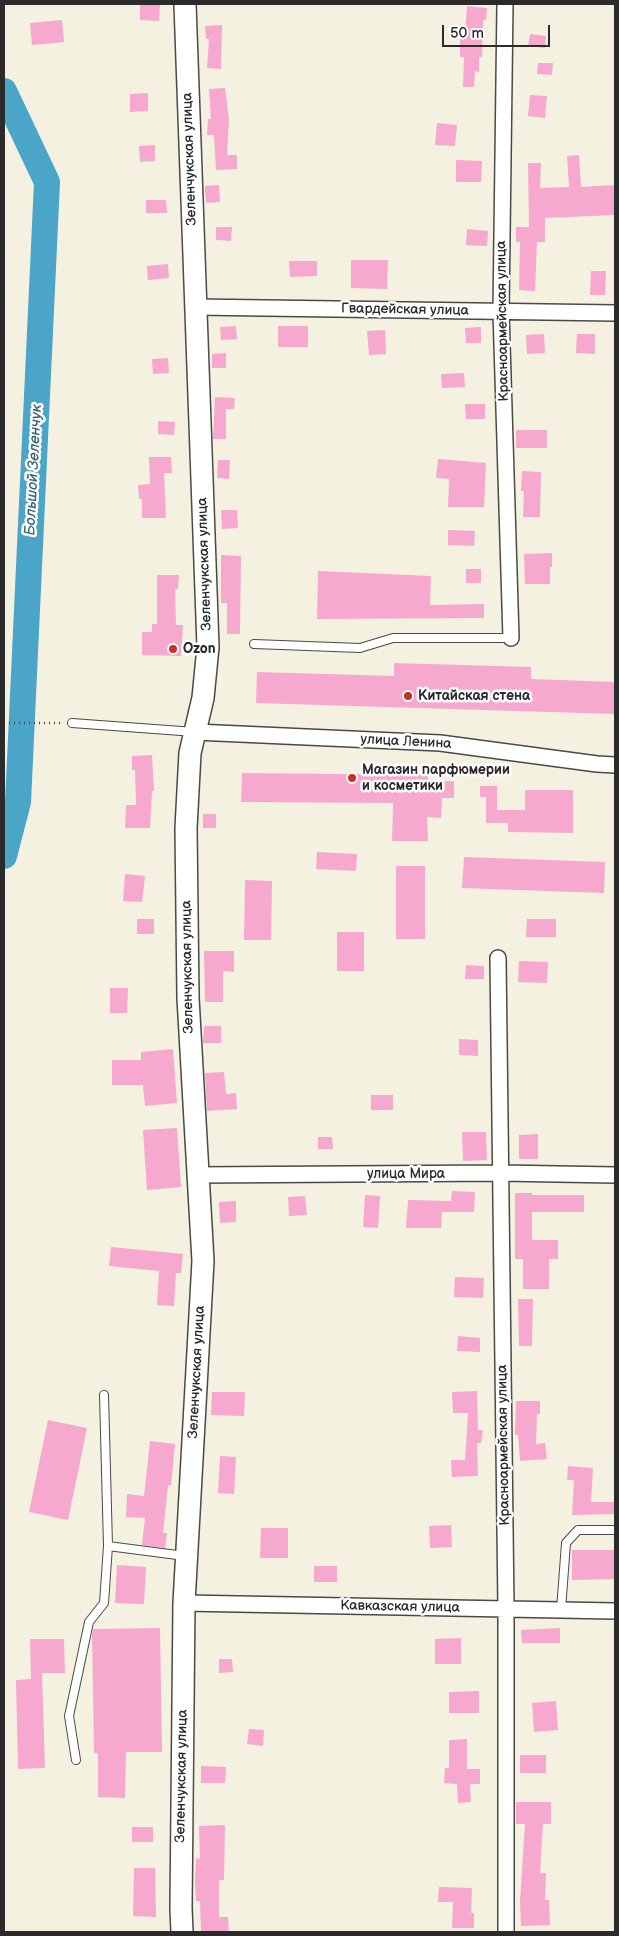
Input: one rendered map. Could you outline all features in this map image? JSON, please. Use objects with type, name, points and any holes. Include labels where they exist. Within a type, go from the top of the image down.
[{"type":"street","name":"Зеленчукская улица","points":[[182,1932],[184,1603],[202,1261],[188,998],[186,838],[190,753],[203,698],[208,647],[185,4]]},
{"type":"street","name":"Красноармейская улица","points":[[505,4],[501,311],[512,638]]},
{"type":"street","name":"Гвардейская улица","points":[[195,307],[615,313]]},
{"type":"street","name":"улица Ленина","points":[[195,732],[440,743],[615,765]]},
{"type":"street","name":"Красноармейская улица","points":[[498,958],[506,1609],[506,1932]]},
{"type":"street","name":"улица Мира","points":[[197,1175],[501,1173],[615,1175]]},
{"type":"street","name":"Кавказская улица","points":[[184,1603],[615,1611]]},
{"type":"lane","points":[[254,644],[360,648],[393,638],[512,638]]},
{"type":"lane","points":[[72,724],[195,732]]},
{"type":"lane","points":[[76,1760],[69,1716],[90,1622],[104,1603],[108,1546],[104,1395]]},
{"type":"lane","points":[[561,1610],[566,1543],[578,1530],[615,1530]]},
{"type":"lane","points":[[108,1546],[187,1557]]},
{"type":"path","points":[[4,723],[72,724]]},
{"type":"building","points":[[140,4],[160,4],[159,21],[140,20]]},
{"type":"building","points":[[467,6],[487,8],[486,20],[483,20],[482,57],[479,57],[479,72],[475,71],[474,87],[463,87],[464,57],[460,57],[460,34],[465,34]]},
{"type":"building","points":[[62,20],[64,42],[32,45],[30,23]]},
{"type":"building","points":[[222,25],[221,69],[207,68],[209,39],[206,39],[205,26]]},
{"type":"building","points":[[530,34],[546,36],[545,48],[528,46]]},
{"type":"building","points":[[538,63],[553,63],[552,75],[537,74]]},
{"type":"building","points":[[225,88],[229,120],[227,155],[237,155],[237,169],[216,170],[214,135],[207,135],[208,119],[211,119],[209,89]]},
{"type":"building","points":[[148,93],[148,111],[130,112],[130,94]]},
{"type":"building","points":[[530,95],[547,96],[545,118],[528,116]]},
{"type":"building","points":[[437,123],[457,125],[455,146],[435,145]]},
{"type":"building","points":[[155,145],[155,161],[140,162],[139,146]]},
{"type":"building","points":[[579,155],[581,187],[615,185],[615,215],[545,218],[545,242],[537,242],[535,291],[519,290],[520,242],[516,242],[516,227],[529,227],[528,163],[541,163],[540,188],[569,187],[567,156]]},
{"type":"building","points":[[456,160],[482,161],[481,182],[456,182]]},
{"type":"building","points":[[219,185],[220,202],[206,203],[205,186]]},
{"type":"building","points":[[146,200],[166,200],[167,213],[146,213]]},
{"type":"building","points":[[216,227],[232,227],[231,241],[216,240]]},
{"type":"building","points":[[467,229],[488,231],[487,246],[466,245]]},
{"type":"building","points":[[351,260],[388,260],[387,289],[351,288]]},
{"type":"building","points":[[289,261],[317,261],[317,276],[290,277]]},
{"type":"building","points":[[168,264],[169,278],[148,280],[147,266]]},
{"type":"building","points":[[591,271],[606,271],[605,295],[590,295]]},
{"type":"building","points":[[236,326],[237,339],[221,340],[220,327]]},
{"type":"building","points":[[278,326],[308,326],[308,347],[278,347]]},
{"type":"building","points":[[481,327],[481,343],[466,343],[465,328]]},
{"type":"building","points":[[385,330],[386,354],[369,355],[367,331]]},
{"type":"building","points":[[544,334],[545,353],[527,354],[526,335]]},
{"type":"building","points":[[577,334],[595,334],[595,354],[576,353]]},
{"type":"building","points":[[226,353],[226,368],[212,368],[212,354]]},
{"type":"building","points":[[168,358],[169,373],[153,374],[152,359]]},
{"type":"building","points":[[464,373],[465,387],[442,388],[441,374]]},
{"type":"building","points":[[215,397],[235,398],[234,409],[226,409],[226,439],[213,439]]},
{"type":"building","points":[[465,404],[485,404],[485,419],[466,419]]},
{"type":"building","points":[[158,421],[175,422],[174,435],[158,434]]},
{"type":"building","points":[[516,430],[547,430],[547,448],[516,448]]},
{"type":"building","points":[[149,457],[171,457],[172,473],[164,473],[166,518],[142,518],[142,499],[139,499],[138,485],[150,484]]},
{"type":"building","points":[[438,459],[486,463],[484,507],[448,507],[449,479],[436,478]]},
{"type":"building","points":[[218,460],[230,460],[229,479],[217,478]]},
{"type":"building","points":[[522,471],[541,472],[540,517],[523,517],[524,491],[521,491]]},
{"type":"building","points":[[221,510],[237,510],[238,528],[222,529]]},
{"type":"building","points":[[448,530],[475,531],[474,546],[448,545]]},
{"type":"building","points":[[552,553],[550,584],[525,584],[524,554]]},
{"type":"building","points":[[221,555],[241,556],[240,634],[227,634],[227,603],[221,603]]},
{"type":"building","points":[[466,569],[481,569],[481,583],[466,583]]},
{"type":"building","points":[[318,571],[431,576],[430,605],[484,604],[484,618],[317,619]]},
{"type":"building","points":[[157,575],[179,575],[178,589],[175,589],[176,625],[183,625],[181,656],[142,655],[142,632],[152,632],[152,624],[157,624]]},
{"type":"building","points":[[394,663],[531,667],[531,679],[615,682],[615,714],[256,703],[257,672],[394,676]]},
{"type":"building","points":[[152,755],[154,791],[152,791],[150,828],[125,828],[126,805],[136,805],[135,770],[132,770],[132,756]]},
{"type":"building","points":[[242,773],[428,775],[428,782],[454,781],[454,798],[442,798],[441,818],[427,817],[428,841],[392,841],[393,803],[241,802]]},
{"type":"building","points":[[480,786],[497,786],[497,810],[525,810],[525,790],[573,790],[573,833],[508,832],[508,823],[486,823],[486,797],[480,797]]},
{"type":"building","points":[[203,814],[216,814],[216,828],[203,828]]},
{"type":"building","points":[[317,852],[357,854],[356,871],[316,869]]},
{"type":"building","points":[[464,857],[605,862],[604,893],[462,888]]},
{"type":"building","points":[[396,866],[425,866],[425,939],[396,939]]},
{"type":"building","points":[[125,874],[145,876],[142,902],[123,901]]},
{"type":"building","points":[[245,880],[272,881],[271,940],[244,940]]},
{"type":"building","points":[[137,919],[154,919],[154,934],[137,934]]},
{"type":"building","points":[[527,919],[556,919],[556,937],[526,937]]},
{"type":"building","points":[[337,932],[364,932],[364,971],[337,971]]},
{"type":"building","points":[[204,951],[234,951],[234,972],[223,971],[223,1002],[205,1002]]},
{"type":"building","points":[[519,961],[548,962],[547,983],[518,982]]},
{"type":"building","points":[[466,965],[484,966],[484,979],[465,979]]},
{"type":"building","points":[[110,988],[128,988],[127,1013],[110,1013]]},
{"type":"building","points":[[204,1026],[221,1026],[221,1043],[203,1043]]},
{"type":"building","points":[[459,1039],[478,1040],[478,1056],[459,1055]]},
{"type":"building","points":[[173,1049],[177,1103],[145,1106],[143,1085],[112,1085],[112,1060],[141,1060],[141,1052]]},
{"type":"building","points":[[224,1072],[226,1094],[236,1093],[237,1109],[207,1111],[205,1073]]},
{"type":"building","points":[[371,1095],[393,1095],[393,1110],[371,1110]]},
{"type":"building","points":[[177,1128],[181,1187],[147,1190],[143,1130]]},
{"type":"building","points":[[462,1132],[486,1132],[487,1160],[463,1161]]},
{"type":"building","points":[[538,1134],[538,1159],[519,1159],[519,1135]]},
{"type":"building","points":[[318,1137],[332,1137],[333,1149],[318,1149]]},
{"type":"building","points":[[452,1191],[475,1192],[474,1212],[442,1212],[441,1228],[406,1228],[408,1200],[451,1201]]},
{"type":"building","points":[[515,1193],[532,1193],[532,1195],[584,1195],[584,1212],[532,1212],[532,1240],[558,1240],[558,1259],[549,1259],[549,1289],[523,1289],[523,1259],[515,1259]]},
{"type":"building","points":[[365,1195],[380,1196],[378,1228],[363,1227]]},
{"type":"building","points":[[305,1196],[307,1215],[289,1216],[288,1197]]},
{"type":"building","points":[[236,1201],[236,1222],[220,1223],[219,1202]]},
{"type":"building","points":[[111,1247],[183,1254],[181,1273],[176,1273],[174,1306],[157,1305],[159,1271],[109,1266]]},
{"type":"building","points":[[455,1277],[484,1278],[483,1298],[454,1297]]},
{"type":"building","points":[[518,1299],[533,1299],[532,1346],[519,1346]]},
{"type":"building","points":[[458,1336],[480,1338],[480,1352],[457,1351]]},
{"type":"building","points":[[477,1391],[478,1430],[483,1430],[481,1443],[477,1443],[478,1476],[452,1477],[451,1460],[465,1460],[468,1413],[453,1413],[452,1392]]},
{"type":"building","points":[[212,1392],[245,1392],[244,1416],[211,1415]]},
{"type":"building","points":[[516,1401],[540,1401],[540,1414],[537,1414],[536,1444],[545,1443],[547,1459],[520,1461],[518,1435],[515,1435]]},
{"type":"building","points":[[48,1420],[87,1428],[68,1520],[29,1512]]},
{"type":"building","points":[[150,1441],[175,1444],[171,1485],[168,1485],[163,1533],[167,1533],[165,1548],[142,1545],[145,1518],[126,1517],[127,1494],[144,1496]]},
{"type":"building","points":[[220,1456],[236,1457],[234,1494],[218,1493]]},
{"type":"building","points":[[568,1466],[593,1468],[591,1502],[615,1502],[615,1514],[572,1515],[574,1480],[567,1480]]},
{"type":"building","points":[[451,1525],[452,1547],[430,1548],[429,1526]]},
{"type":"building","points":[[261,1528],[288,1528],[288,1558],[260,1558]]},
{"type":"building","points":[[572,1550],[615,1550],[615,1579],[572,1580]]},
{"type":"building","points":[[117,1565],[146,1567],[144,1604],[115,1603]]},
{"type":"building","points":[[314,1566],[337,1566],[337,1582],[314,1582]]},
{"type":"building","points":[[160,1628],[162,1752],[126,1752],[125,1798],[98,1797],[98,1753],[94,1753],[93,1629]]},
{"type":"building","points":[[560,1628],[560,1643],[522,1643],[521,1630]]},
{"type":"building","points":[[461,1638],[461,1664],[435,1664],[435,1639]]},
{"type":"building","points":[[30,1639],[64,1639],[65,1673],[42,1673],[45,1768],[18,1769],[16,1680],[31,1679]]},
{"type":"building","points":[[219,1659],[232,1659],[233,1672],[219,1673]]},
{"type":"building","points":[[479,1691],[479,1713],[449,1713],[449,1692]]},
{"type":"building","points":[[556,1701],[558,1730],[534,1732],[532,1703]]},
{"type":"building","points":[[249,1729],[264,1730],[263,1746],[247,1744]]},
{"type":"building","points":[[467,1739],[467,1769],[480,1769],[480,1784],[470,1784],[471,1802],[458,1803],[457,1784],[444,1783],[445,1768],[449,1768],[449,1740]]},
{"type":"building","points":[[520,1755],[546,1755],[546,1773],[520,1773]]},
{"type":"building","points":[[201,1766],[226,1767],[225,1783],[201,1783]]},
{"type":"building","points":[[516,1802],[551,1802],[551,1824],[543,1824],[540,1873],[546,1873],[545,1900],[549,1900],[550,1925],[521,1926],[520,1901],[525,1824],[516,1824]]},
{"type":"building","points":[[225,1825],[224,1880],[219,1880],[219,1917],[228,1917],[229,1932],[201,1932],[200,1901],[196,1901],[195,1879],[196,1858],[200,1859],[199,1826]]},
{"type":"building","points":[[132,1827],[153,1827],[153,1842],[132,1842]]},
{"type":"building","points":[[134,1868],[155,1868],[156,1917],[133,1916]]},
{"type":"building","points":[[439,1887],[472,1888],[471,1913],[474,1913],[474,1928],[452,1928],[453,1902],[438,1902]]},
{"type":"waterway","name":"Большой Зеленчук","points":[[4,91],[47,182],[18,802],[4,856]]},
{"type":"place","name":"Ozon","points":[[173,649]]},
{"type":"place","name":"Китайская стена","points":[[408,696]]},
{"type":"place","name":"Магазин парфюмерии и косметики","points":[[352,778]]}]
